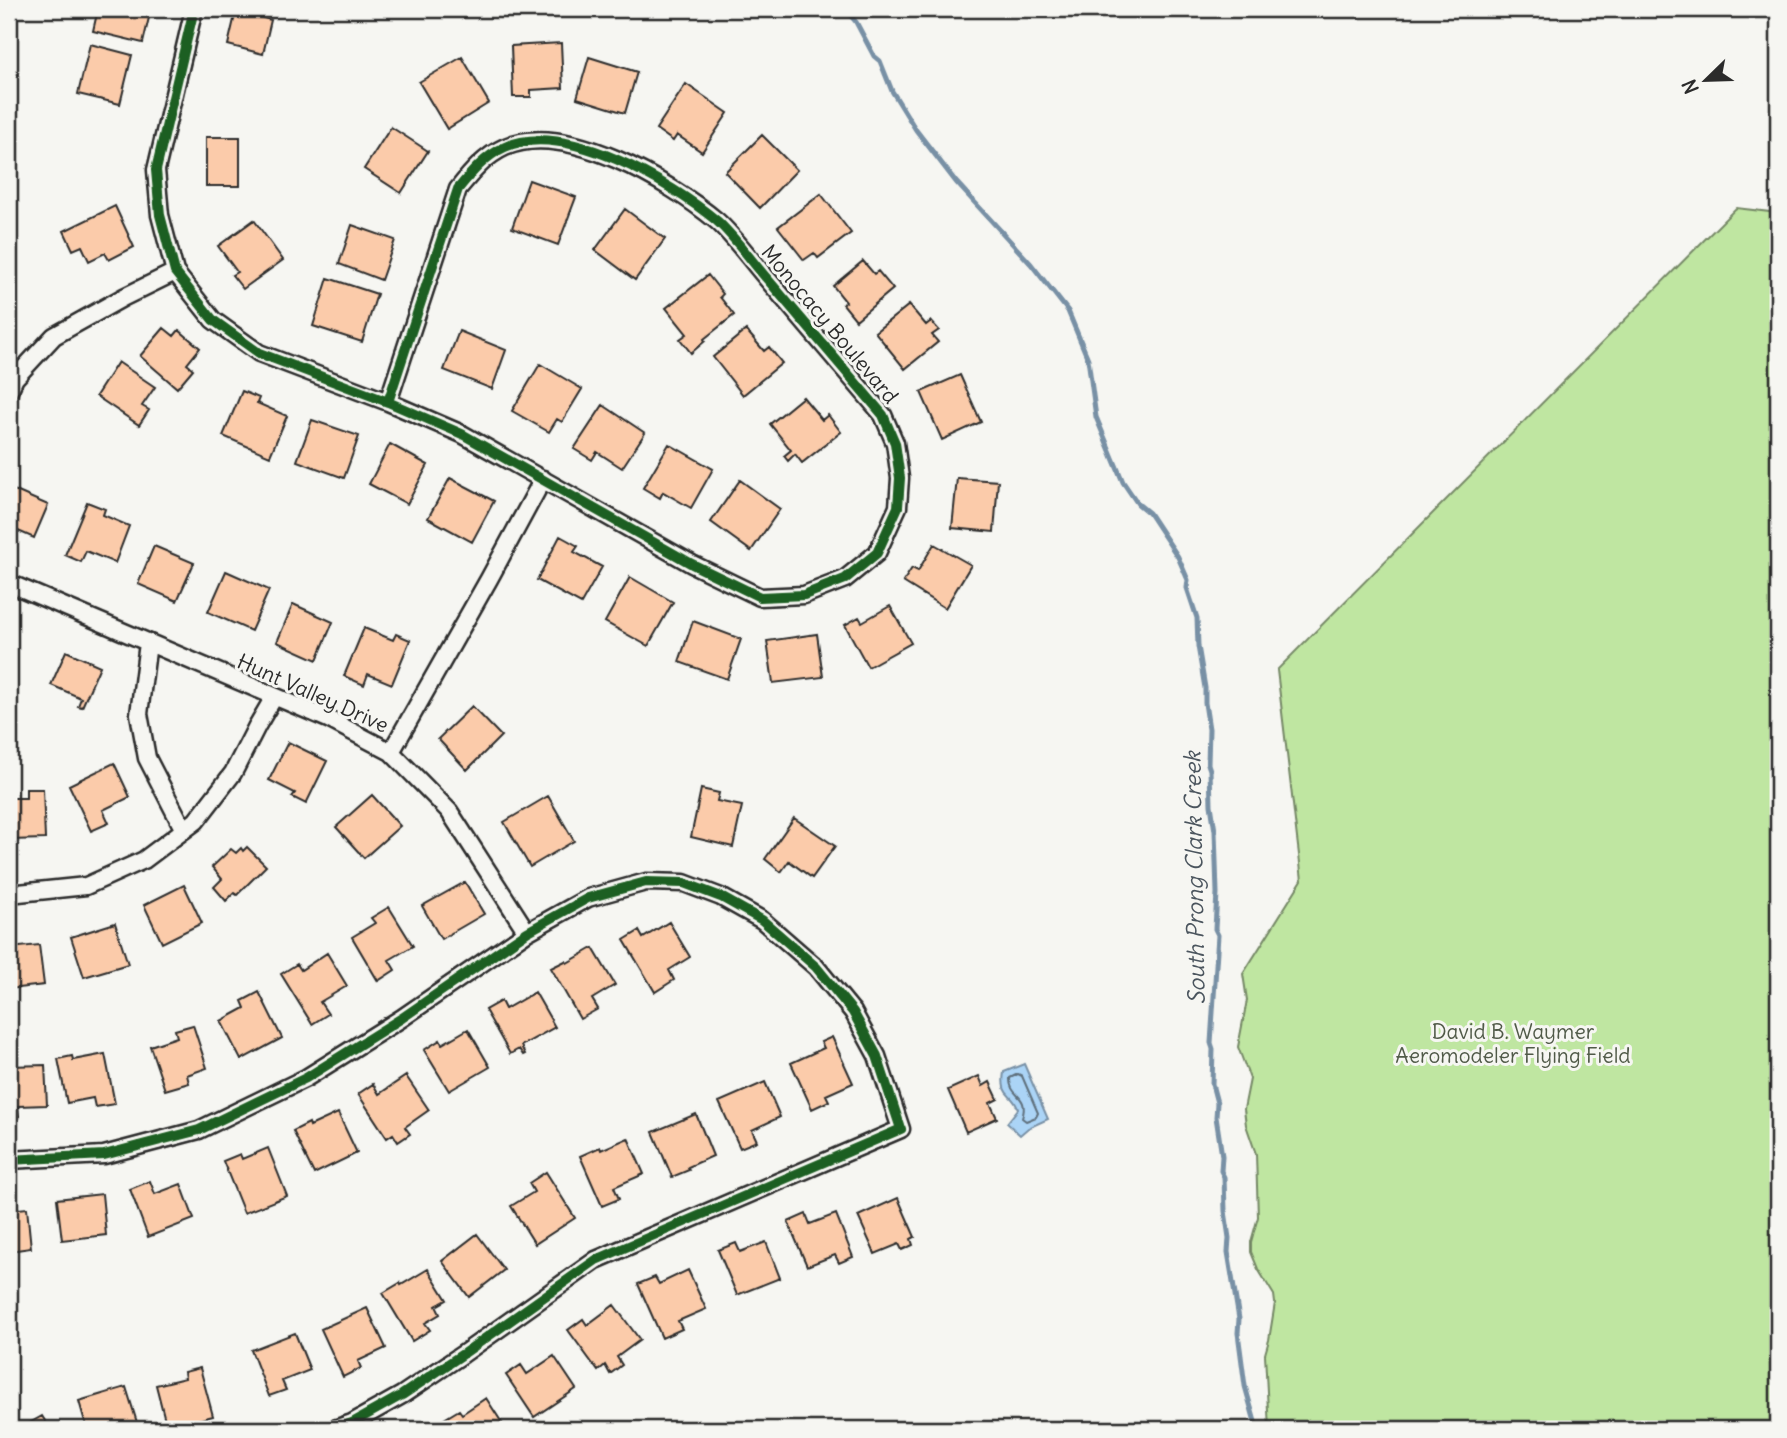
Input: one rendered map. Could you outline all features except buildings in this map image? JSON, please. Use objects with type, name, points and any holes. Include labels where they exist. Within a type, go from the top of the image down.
[{"type":"street","name":"Monocacy Boulevard","points":[[194,9],[156,170],[160,215],[175,272],[214,320],[259,353],[388,402],[461,434],[692,564],[760,597],[804,595],[845,579],[877,552],[898,507],[901,478],[895,443],[883,415],[719,223],[646,173],[575,145],[535,140],[505,147],[477,166],[458,189],[388,402]]},
{"type":"street","points":[[9,391],[15,378],[54,336],[175,272]]},
{"type":"street","points":[[391,751],[489,579],[542,479]]},
{"type":"street","name":"Hunt Valley Drive","points":[[9,583],[328,719],[391,751],[449,811],[527,932]]},
{"type":"street","points":[[148,643],[139,714],[147,758],[184,831]]},
{"type":"street","points":[[9,894],[86,886],[144,860],[184,831],[197,821],[233,773],[274,697]]},
{"type":"street","points":[[9,1160],[104,1155],[199,1130],[306,1078],[402,1018],[527,932],[588,898],[646,881],[684,883],[721,897],[762,920],[816,967],[853,1012],[877,1056],[901,1129],[596,1260],[402,1395],[352,1423],[334,1429]]},
{"type":"green space","name":"David B. Waymer Aeromodeler Flying Field","points":[[1736,208],[1778,213],[1778,1429],[1269,1429],[1265,1354],[1275,1303],[1274,1295],[1251,1252],[1258,1217],[1256,1154],[1246,1125],[1244,1109],[1250,1079],[1238,1047],[1247,1000],[1243,974],[1302,880],[1277,670]]},
{"type":"water","points":[[1024,1064],[1048,1119],[1028,1128],[1020,1135],[1007,1123],[1018,1109],[1005,1091],[1003,1081],[1004,1072]]},
{"type":"waterway","name":"South Prong Clark Creek","points":[[845,9],[856,22],[874,56],[880,61],[892,91],[916,130],[956,182],[1031,264],[1068,311],[1088,359],[1096,417],[1123,482],[1138,504],[1149,513],[1178,557],[1188,580],[1187,588],[1197,618],[1198,646],[1205,688],[1209,729],[1208,764],[1215,831],[1215,929],[1218,935],[1211,1043],[1212,1084],[1217,1103],[1228,1252],[1239,1319],[1238,1333],[1245,1386],[1257,1429]]},
{"type":"cycle path","points":[[194,9],[156,170],[160,215],[175,272],[213,320],[259,353],[388,402],[462,434],[692,564],[760,597],[804,595],[845,579],[877,553],[898,507],[900,478],[895,443],[883,415],[730,234],[697,206],[645,173],[586,148],[557,142],[530,141],[505,147],[485,160],[458,189],[388,402]]},
{"type":"cycle path","points":[[9,1160],[104,1155],[199,1130],[306,1078],[402,1018],[527,932],[588,898],[646,882],[684,883],[721,897],[762,920],[816,967],[853,1012],[877,1056],[901,1129],[596,1260],[402,1395],[352,1423],[334,1429]]}]
